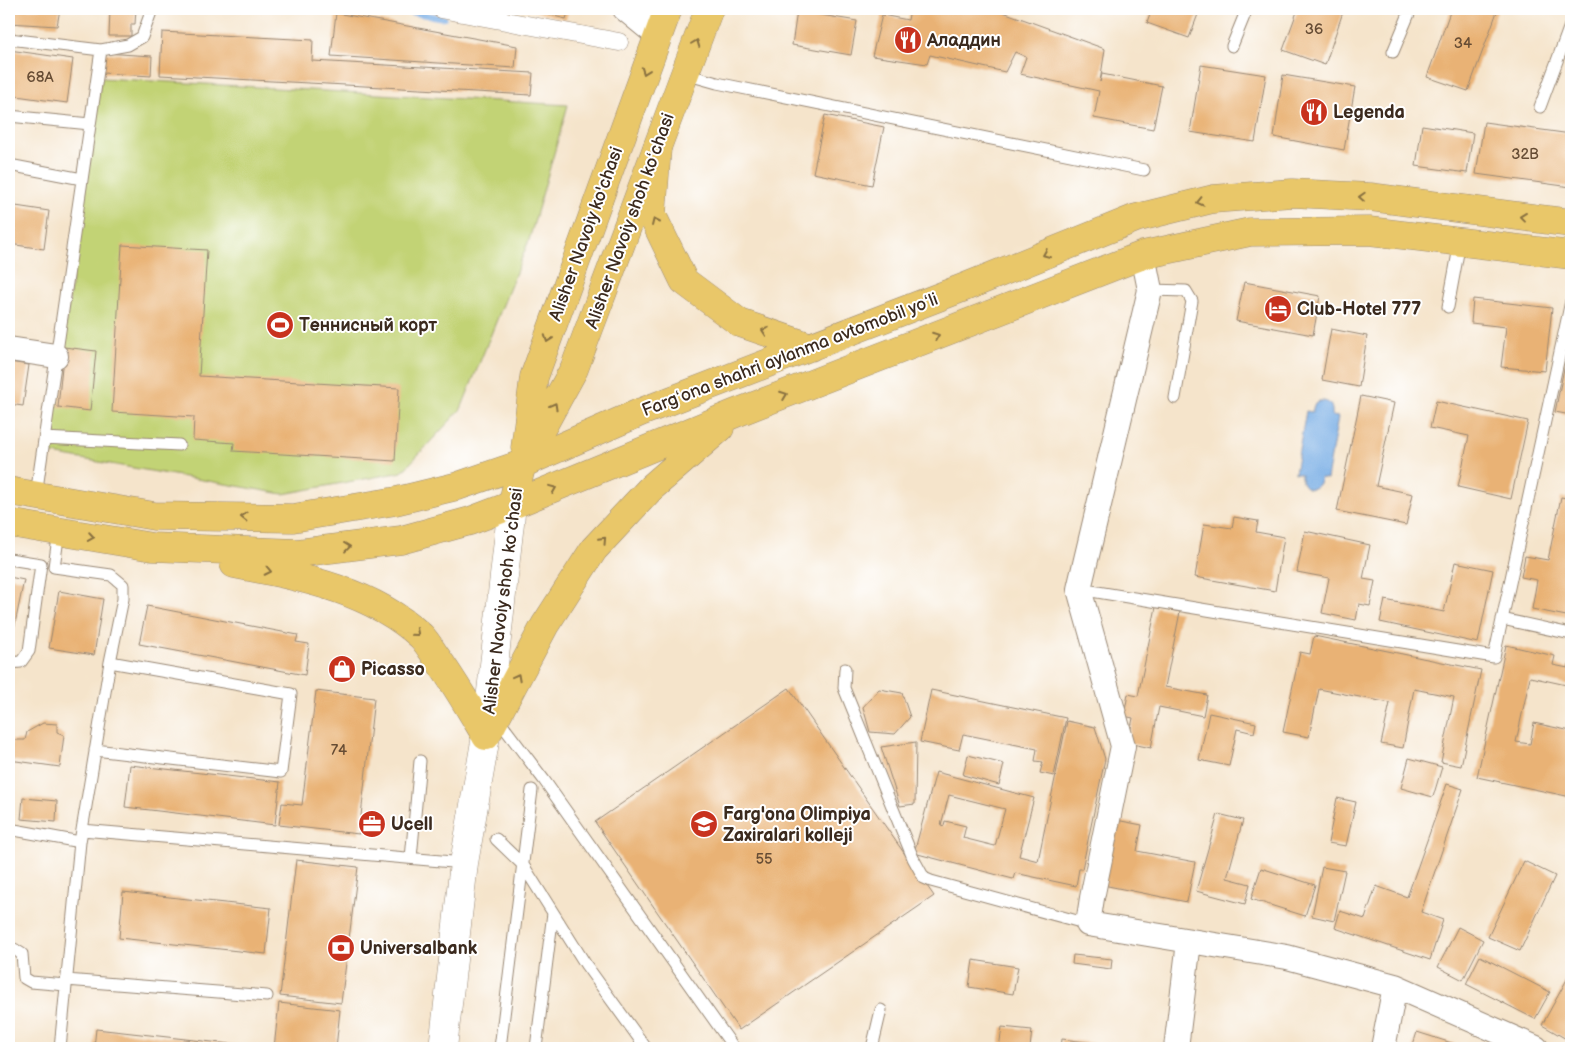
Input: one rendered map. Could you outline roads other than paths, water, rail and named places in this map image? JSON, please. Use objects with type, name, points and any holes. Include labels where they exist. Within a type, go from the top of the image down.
[{"type":"main road","name":"Alisher Navoiy ko'chasi","points":[[522,464],[534,377],[668,9]]},
{"type":"main road","name":"Alisher Navoiy shoh koʻchasi","points":[[512,505],[522,464],[574,369],[709,9]]},
{"type":"main road","points":[[657,148],[652,215],[684,281],[740,323],[811,347]]},
{"type":"main road","name":"Fargʻona shahri aylanma avtomobil yoʻli","points":[[9,491],[154,516],[293,518],[396,502],[458,486],[522,464],[641,412],[965,288],[1136,218],[1214,199],[1292,193],[1370,197],[1571,223]]},
{"type":"main road","name":"Fargʻona shahri aylanma avtomobil yoʻli","points":[[9,523],[152,547],[298,553],[401,540],[470,521],[512,505],[736,413],[1143,255],[1250,232],[1369,231],[1571,255]]},
{"type":"main road","points":[[152,547],[309,579],[350,593],[392,613],[422,638],[448,674],[491,726],[545,625],[594,549],[651,488],[736,413]]},
{"type":"street","points":[[441,9],[619,42]]},
{"type":"street","points":[[625,9],[658,36]]},
{"type":"street","points":[[1143,255],[1150,290],[1079,589],[1123,746],[1088,924],[1287,957],[1395,986],[1536,1048]]},
{"type":"street","points":[[9,349],[56,356]]},
{"type":"street","name":"Alisher Navoiy shoh koʻchasi","points":[[443,1048],[464,863],[491,726],[512,505]]},
{"type":"street","points":[[1176,1048],[1189,942]]},
{"type":"street","points":[[1383,1048],[1395,986]]},
{"type":"lane","points":[[1232,46],[1247,9]]},
{"type":"lane","points":[[1393,52],[1411,9]]},
{"type":"lane","points":[[9,39],[101,50],[128,45],[142,37],[151,12]]},
{"type":"lane","points":[[1540,107],[1571,23]]},
{"type":"lane","points":[[36,496],[101,50]]},
{"type":"lane","points":[[684,74],[717,83],[1144,170]]},
{"type":"lane","points":[[9,116],[90,124]]},
{"type":"lane","points":[[9,165],[82,179]]},
{"type":"lane","points":[[1448,307],[1460,242]]},
{"type":"lane","points":[[1150,290],[1186,291],[1192,301],[1175,398]]},
{"type":"lane","points":[[1079,589],[1494,657],[1571,301]]},
{"type":"lane","points":[[44,438],[179,445]]},
{"type":"lane","points":[[54,567],[59,531]]},
{"type":"lane","points":[[9,558],[111,575],[123,585],[123,599],[110,662],[80,842],[60,1048]]},
{"type":"lane","points":[[9,663],[21,662],[29,651],[41,564]]},
{"type":"lane","points":[[1502,619],[1571,634]]},
{"type":"lane","points":[[95,750],[281,772],[291,694],[110,662]]},
{"type":"lane","points":[[845,668],[844,688],[912,858],[924,878],[931,882],[1088,924]]},
{"type":"lane","points":[[491,726],[544,780],[734,1048]]},
{"type":"lane","points":[[411,858],[420,761]]},
{"type":"lane","points":[[500,1048],[532,790]]},
{"type":"lane","points":[[9,829],[80,842]]},
{"type":"lane","points":[[82,830],[464,863]]},
{"type":"lane","points":[[496,839],[523,864],[586,965],[646,1048]]},
{"type":"lane","points":[[536,1048],[553,912]]},
{"type":"lane","points":[[9,948],[22,954],[24,978],[31,982],[66,982],[267,996]]},
{"type":"lane","points":[[872,1048],[881,1010]]},
{"type":"water","points":[[1319,401],[1330,404],[1332,416],[1338,417],[1327,479],[1321,478],[1316,487],[1309,488],[1303,484],[1301,474],[1295,473],[1306,411],[1312,412],[1314,405]]},
{"type":"waterway","points":[[392,9],[444,18]]},
{"type":"place","name":"Аладдин","points":[[908,40]]},
{"type":"place","name":"Legenda","points":[[1314,112]]},
{"type":"place","name":"Club-Hotel 777","points":[[1278,309]]},
{"type":"place","name":"Теннисный корт","points":[[280,325]]},
{"type":"place","name":"Picasso","points":[[342,669]]},
{"type":"place","name":"Ucell","points":[[372,824]]},
{"type":"place","name":"Farg'ona Olimpiya Zaxiralari kolleji","points":[[704,824]]},
{"type":"place","name":"Universalbank","points":[[341,948]]}]
